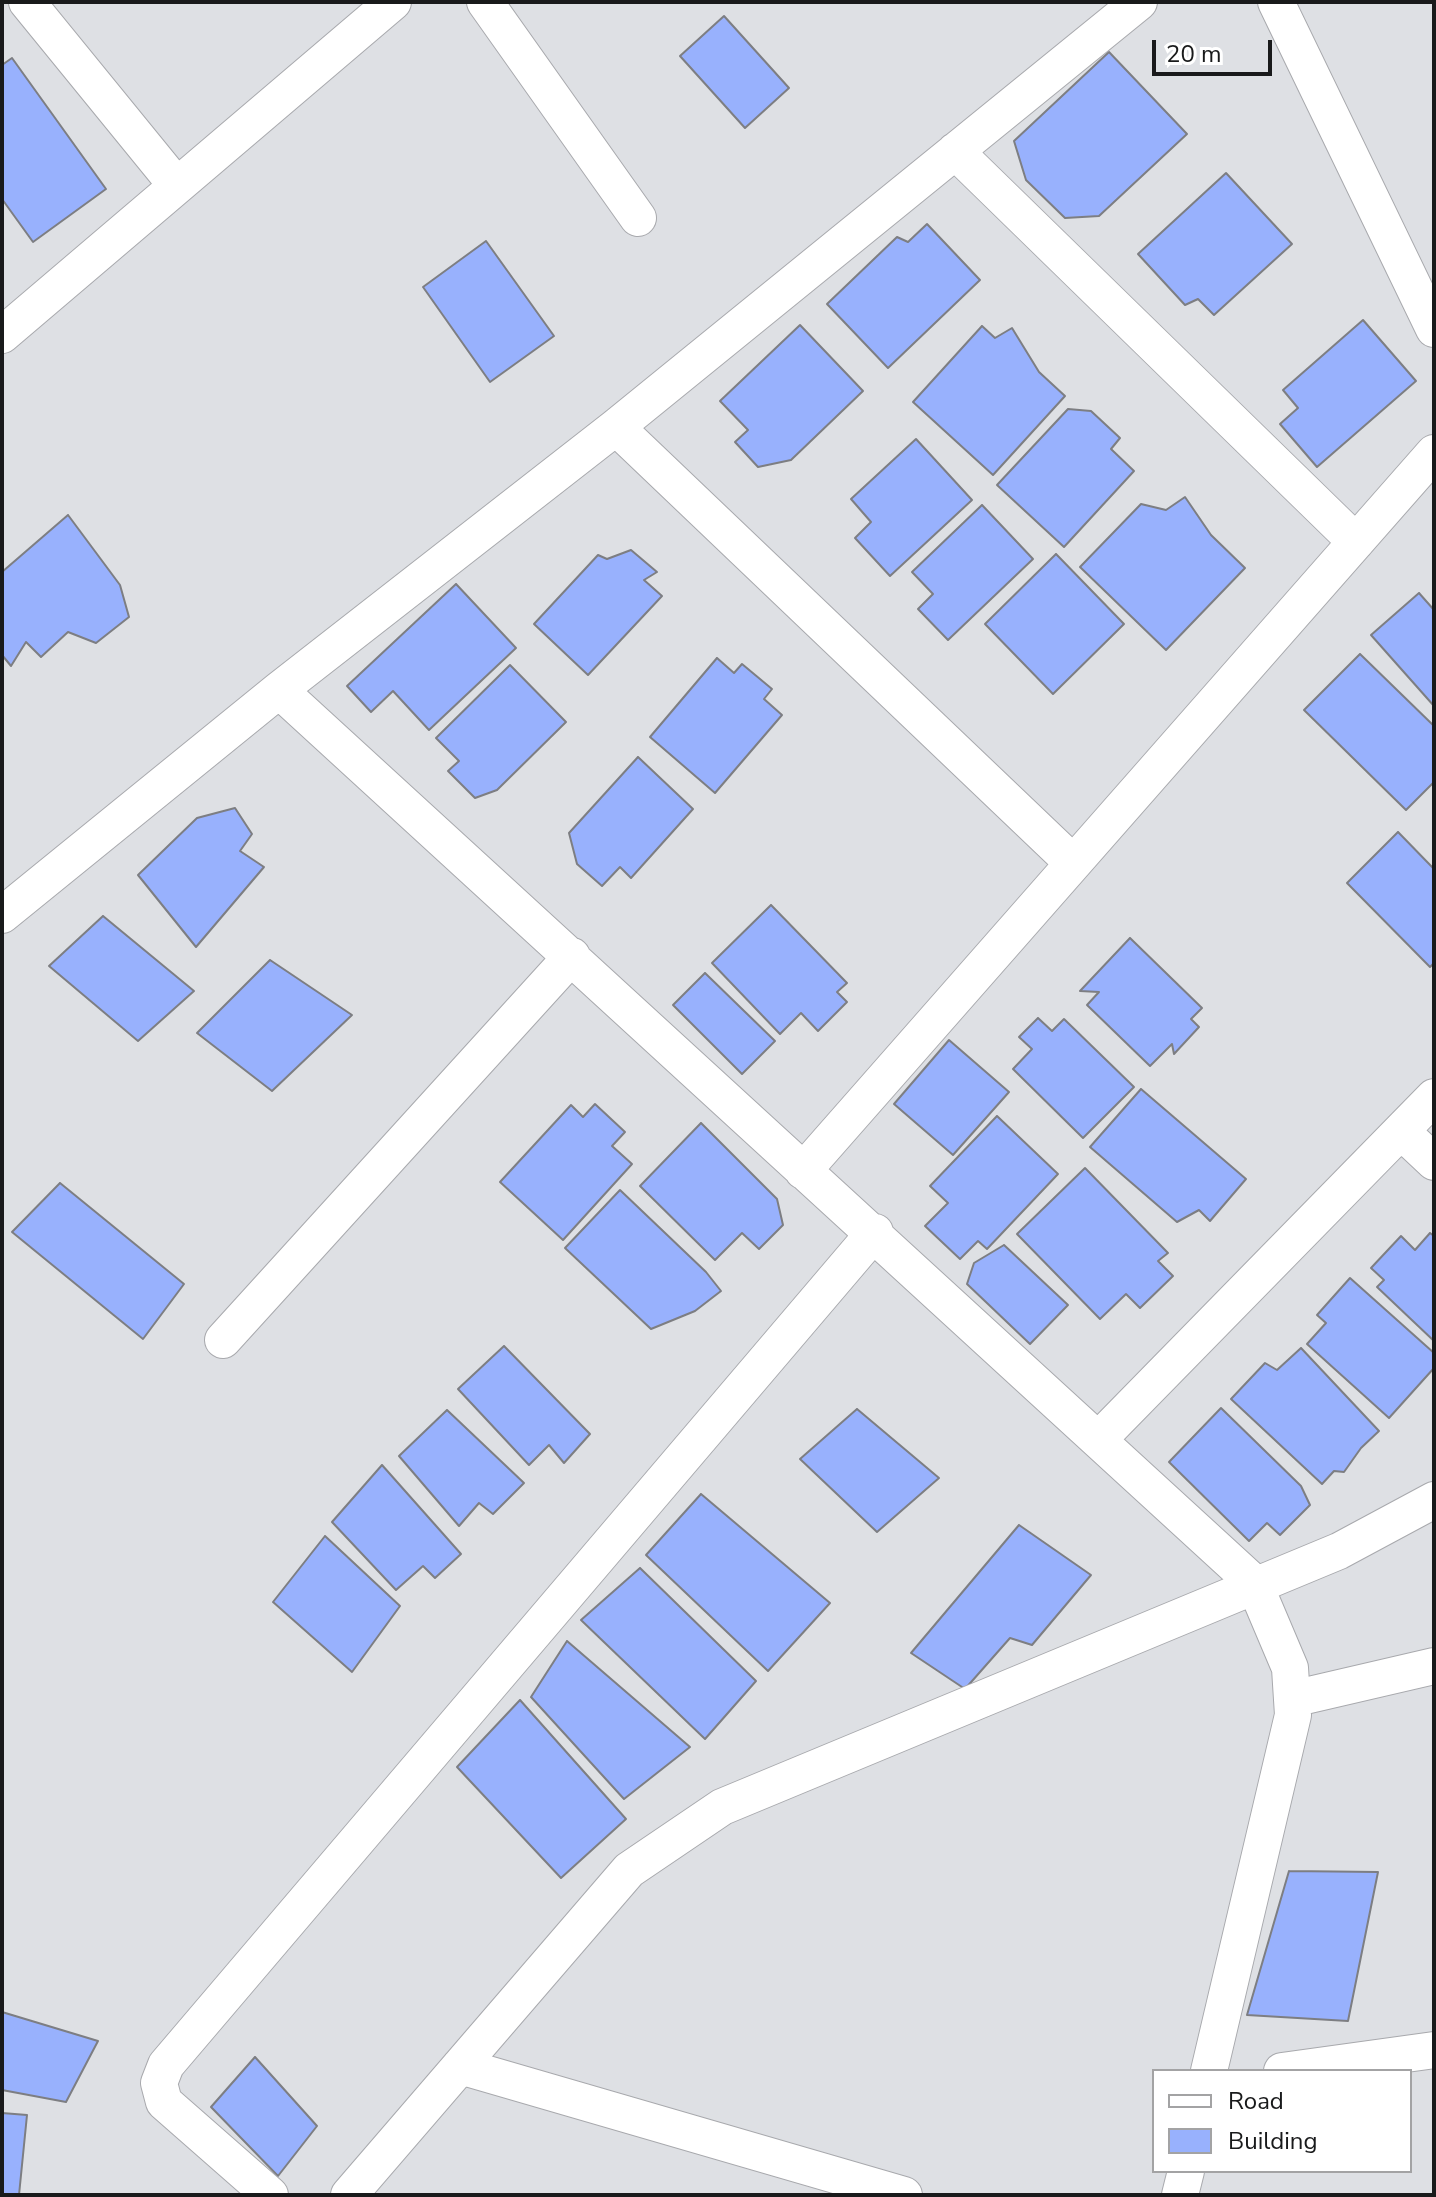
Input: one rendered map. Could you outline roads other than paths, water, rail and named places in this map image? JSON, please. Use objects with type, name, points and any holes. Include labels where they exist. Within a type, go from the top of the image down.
[{"type":"street","points":[[27,2],[177,186]]},
{"type":"street","points":[[2,335],[393,2]]},
{"type":"street","points":[[485,2],[638,218]]},
{"type":"street","points":[[2,915],[279,690],[616,427],[1139,2]]},
{"type":"street","points":[[1276,2],[1434,329]]},
{"type":"street","points":[[955,151],[1356,542]]},
{"type":"street","points":[[616,427],[1073,863]]},
{"type":"street","points":[[803,1171],[1434,453]]},
{"type":"street","points":[[279,690],[803,1171],[875,1232],[1254,1583],[1290,1668],[1293,1715],[1209,2069]]},
{"type":"street","points":[[223,1340],[572,956]]},
{"type":"street","points":[[1099,1439],[1434,1097]]},
{"type":"street","points":[[1401,1131],[1434,1162]]},
{"type":"street","points":[[270,2195],[164,2102],[159,2083],[166,2065],[875,1232]]},
{"type":"street","points":[[349,2195],[629,1870],[722,1807],[1254,1583],[1339,1551],[1434,1500]]},
{"type":"street","points":[[1292,1699],[1434,1666]]},
{"type":"street","points":[[1296,2069],[1434,2050]]},
{"type":"street","points":[[460,2066],[904,2195]]},
{"type":"street","points":[[1180,2195],[1186,2173]]}]
